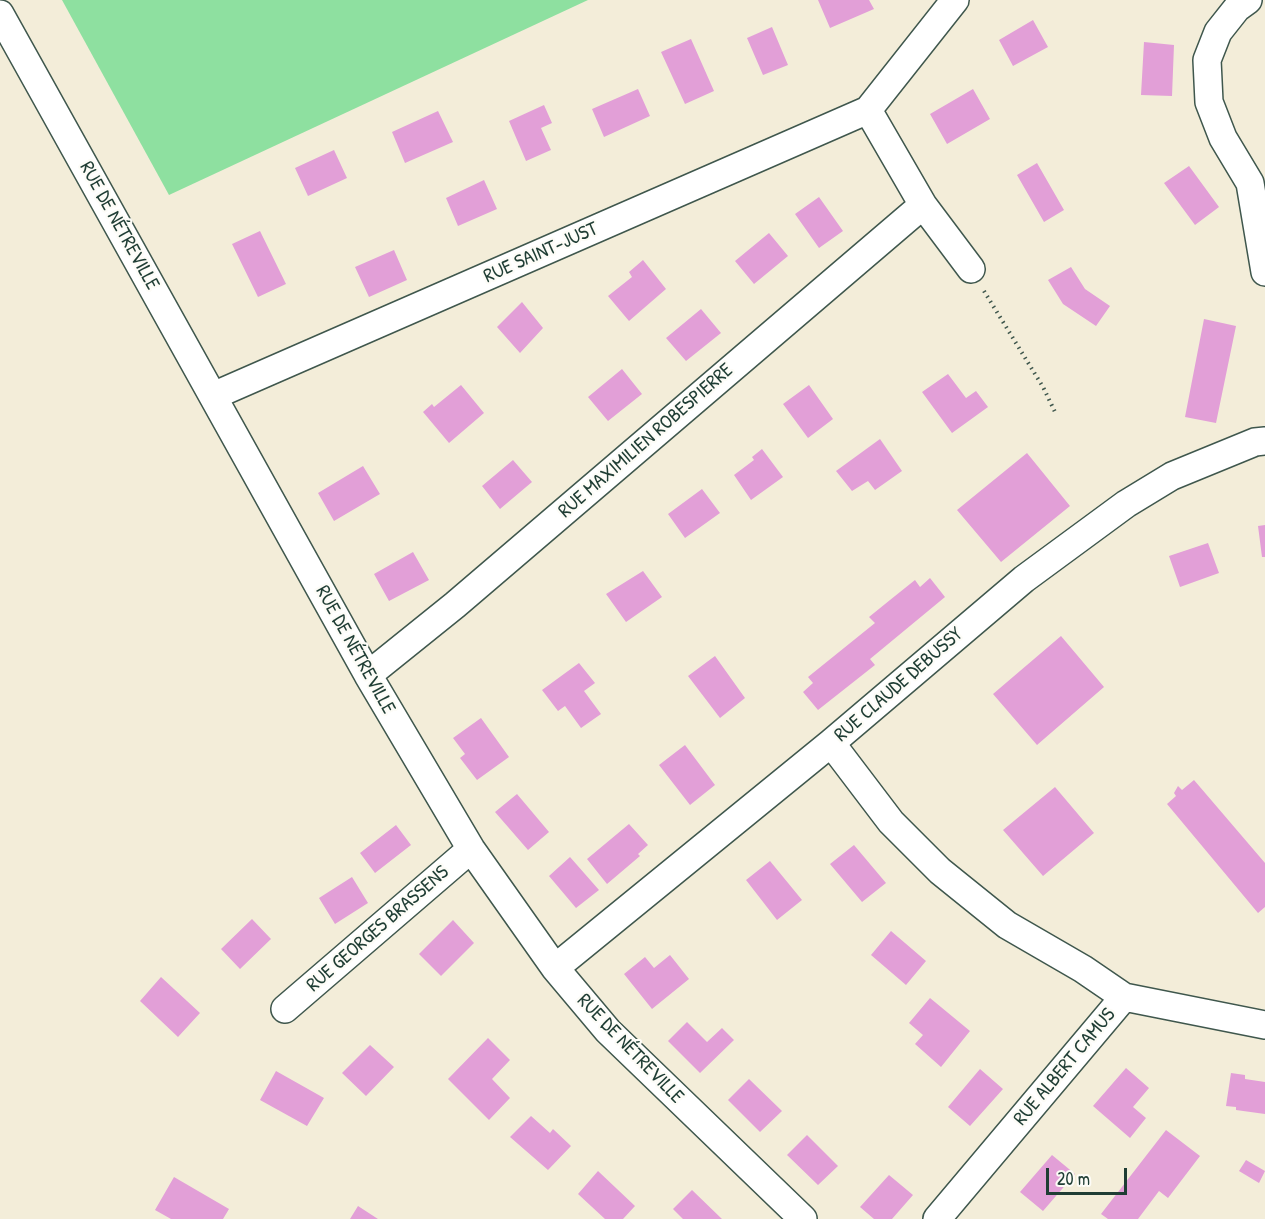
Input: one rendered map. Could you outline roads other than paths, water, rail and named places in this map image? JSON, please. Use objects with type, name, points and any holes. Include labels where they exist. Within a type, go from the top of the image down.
[{"type":"street","points":[[955,0],[868,110],[923,205],[971,269]]},
{"type":"street","points":[[1248,0],[1237,8],[1218,32],[1207,60],[1209,102],[1224,138],[1250,183],[1265,272]]},
{"type":"street","name":"RUE DE NÉTREVILLE","points":[[0,14],[368,675],[471,849],[555,968],[608,1031],[803,1219]]},
{"type":"street","name":"RUE SAINT-JUST","points":[[213,396],[868,110]]},
{"type":"street","name":"RUE MAXIMILIEN ROBESPIERRE","points":[[368,675],[455,605],[923,205]]},
{"type":"street","name":"RUE CLAUDE DEBUSSY","points":[[555,968],[831,743],[1024,579],[1126,504],[1172,476],[1255,442],[1265,441]]},
{"type":"street","points":[[831,743],[891,822],[940,872],[1007,925],[1124,997]]},
{"type":"street","name":"RUE GEORGES BRASSENS","points":[[285,1009],[471,849]]},
{"type":"street","name":"RUE ALBERT CAMUS","points":[[937,1219],[1124,997],[1265,1025]]}]
